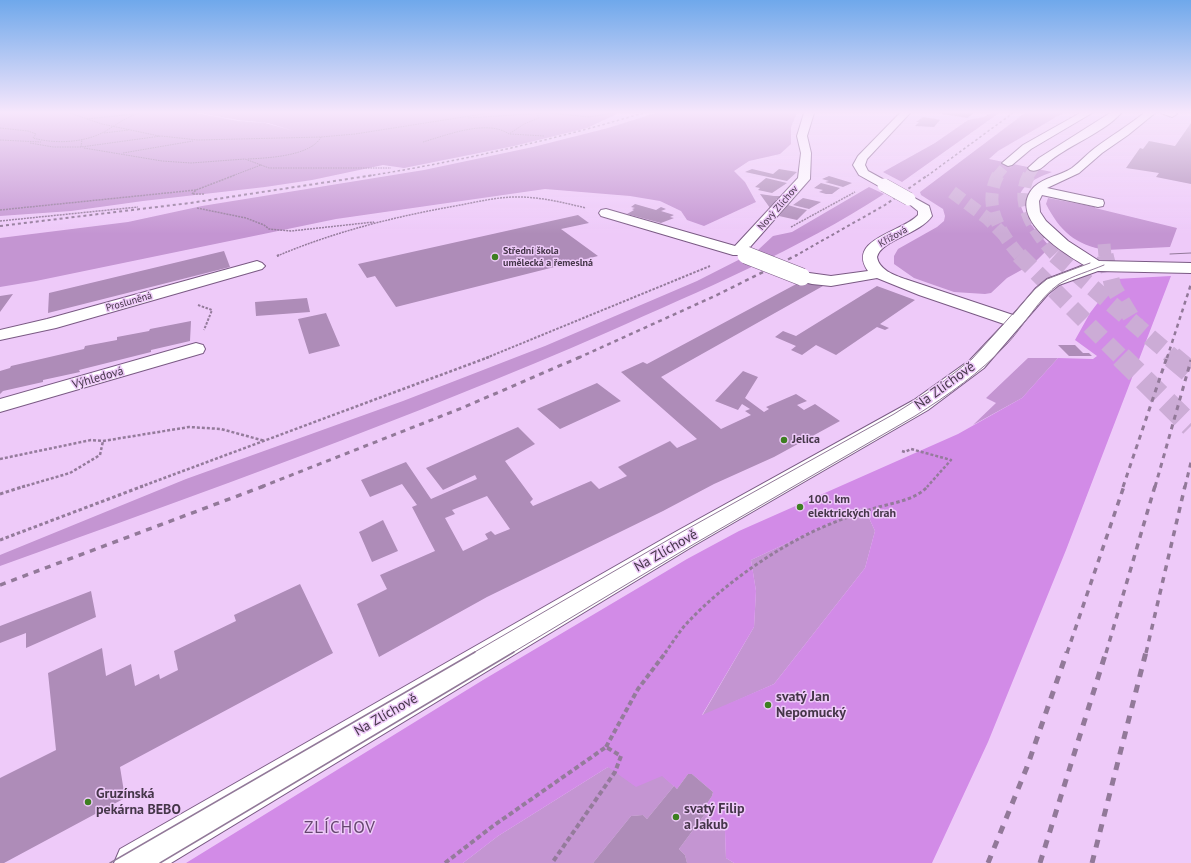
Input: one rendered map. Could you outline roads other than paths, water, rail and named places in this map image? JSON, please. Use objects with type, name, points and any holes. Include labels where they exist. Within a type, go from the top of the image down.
[{"type":"main road","name":"Nový Zlíchov","points":[[742,254],[758,231],[804,180],[806,153]]},
{"type":"main road","name":"Křížová","points":[[867,153],[862,158],[859,165],[863,173],[924,209],[925,216],[917,224],[873,249],[870,257],[871,263],[880,273]]},
{"type":"main road","points":[[1008,163],[1019,153]]},
{"type":"main road","points":[[1034,168],[1051,153]]},
{"type":"main road","points":[[1095,153],[1076,170],[1044,185],[1038,190],[1032,202],[1035,215],[1039,222],[1062,245],[1097,265]]},
{"type":"main road","points":[[1038,190],[1098,203]]},
{"type":"main road","points":[[606,213],[742,254],[802,277],[821,282],[832,282],[880,273],[921,291],[1016,322]]},
{"type":"main road","name":"Na Zlíchově","points":[[134,863],[686,538],[921,405],[977,364],[1042,291],[1053,282],[1097,265],[1176,259],[1191,268]]},
{"type":"main road","name":"Prosluněná","points":[[0,336],[50,324],[257,266]]},
{"type":"main road","name":"Výhledová","points":[[0,406],[196,349]]},
{"type":"tunnel","points":[[997,176],[1008,163]]},
{"type":"tunnel","points":[[1029,176],[1034,168]]},
{"type":"tunnel","points":[[998,175],[992,197],[993,208],[1000,228],[1020,256]]},
{"type":"tunnel","points":[[1029,175],[1025,186],[1024,197],[1029,218],[1042,239],[1056,256]]},
{"type":"tunnel","points":[[952,192],[987,218],[1004,235]]},
{"type":"tunnel","points":[[1104,244],[1105,256]]},
{"type":"tunnel","points":[[1105,255],[1113,287],[1136,325]]},
{"type":"tunnel","points":[[1020,256],[1121,357]]},
{"type":"tunnel","points":[[1056,256],[1174,358]]},
{"type":"tunnel","points":[[1121,357],[1191,426]]},
{"type":"tunnel","points":[[1172,357],[1191,373]]},
{"type":"tram line","points":[[1170,254],[1191,253]]},
{"type":"tram line","points":[[473,653],[680,533],[894,414],[935,388],[972,359],[1035,289],[1047,279],[1090,263]]},
{"type":"tram line","points":[[512,653],[694,544],[915,416],[951,392],[997,355],[1038,304],[1059,284],[1070,278],[1104,265]]},
{"type":"tram line","points":[[110,863],[475,652]]},
{"type":"tram line","points":[[160,863],[514,652]]},
{"type":"railway","points":[[373,175],[438,164],[487,153]]},
{"type":"railway","points":[[927,176],[958,153]]},
{"type":"railway","points":[[0,226],[190,203],[373,175]]},
{"type":"railway","points":[[368,176],[373,175]]},
{"type":"railway","points":[[795,256],[885,205],[928,175]]},
{"type":"railway","points":[[578,358],[717,295],[795,256]]},
{"type":"railway","points":[[1167,358],[1191,284]]},
{"type":"railway","points":[[261,487],[462,408],[580,357]]},
{"type":"railway","points":[[1123,487],[1167,357]]},
{"type":"railway","points":[[1155,487],[1191,360]]},
{"type":"railway","points":[[1185,487],[1191,462]]},
{"type":"railway","points":[[0,585],[264,486]]},
{"type":"railway","points":[[1067,653],[1124,486]]},
{"type":"railway","points":[[1106,653],[1155,486]]},
{"type":"railway","points":[[1146,653],[1185,486]]},
{"type":"railway","points":[[988,863],[1027,767],[1067,652]]},
{"type":"railway","points":[[1040,863],[1106,652]]},
{"type":"railway","points":[[1092,863],[1146,652]]},
{"type":"place","name":"Střední škola umělecká a řemeslná","points":[[495,257]]},
{"type":"place","name":"Jelica","points":[[784,440]]},
{"type":"place","name":"100. km elektrických drah","points":[[800,507]]},
{"type":"place","name":"svatý Jan Nepomucký","points":[[768,705]]},
{"type":"place","name":"Gruzínská pekárna BEBO","points":[[88,802]]},
{"type":"place","name":"svatý Filip a Jakub","points":[[676,817]]},
{"type":"district","name":"ZLÍCHOV","points":[[340,828]]}]
